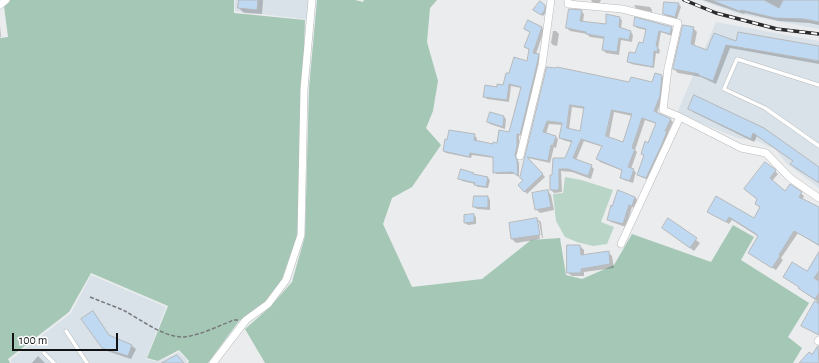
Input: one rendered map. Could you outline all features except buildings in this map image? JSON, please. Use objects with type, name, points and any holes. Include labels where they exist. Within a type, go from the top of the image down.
[{"type":"street","points":[[0,5],[6,0]]},
{"type":"street","points":[[213,363],[246,320],[268,304],[286,280],[301,235],[304,89],[312,0]]},
{"type":"street","points":[[520,156],[542,65],[551,0]]},
{"type":"street","points":[[568,0],[568,4],[622,9],[678,23],[668,68],[663,110],[740,148],[766,153],[790,178],[819,198]]},
{"type":"street","points":[[622,0],[622,9]]},
{"type":"street","points":[[621,244],[680,118]]},
{"type":"lane","points":[[819,85],[737,59],[724,89],[764,108],[819,146]]},
{"type":"lane","points":[[66,331],[87,363]]},
{"type":"lane","points":[[44,353],[54,363]]},
{"type":"path","points":[[90,297],[123,311],[159,330],[172,335],[184,337],[203,332],[234,320],[246,320]]},
{"type":"shaded area","points":[[235,0],[315,0],[312,20],[235,11]]},
{"type":"shaded area","points":[[700,0],[819,0],[819,29],[739,14]]},
{"type":"shaded area","points":[[716,22],[819,41],[819,188],[786,163],[775,149],[757,141],[737,138],[677,113]]},
{"type":"shaded area","points":[[91,275],[166,307],[146,359],[158,362],[179,352],[187,360],[186,363],[12,363],[10,360],[71,313]]},
{"type":"green space","points":[[10,0],[234,0],[234,13],[305,20],[298,234],[282,279],[265,303],[239,321],[208,363],[188,363],[189,361],[179,350],[158,361],[147,358],[168,306],[91,273],[69,312],[8,359],[10,363],[0,363],[0,38],[8,37],[4,6]]},
{"type":"green space","points":[[317,0],[355,0],[363,2],[364,0],[437,0],[430,8],[427,42],[438,81],[433,111],[426,128],[441,145],[412,187],[392,198],[383,224],[412,287],[482,279],[531,240],[560,238],[566,275],[582,279],[614,265],[632,234],[711,262],[733,225],[754,237],[741,260],[809,303],[788,337],[802,348],[793,363],[265,363],[245,329],[269,308],[292,282],[305,236],[309,88]]},
{"type":"green space","points":[[565,177],[581,180],[613,190],[601,222],[614,227],[607,244],[593,246],[565,237],[556,221],[553,194],[563,193]]},
{"type":"railway","points":[[684,0],[716,13],[777,29],[819,34]]}]
